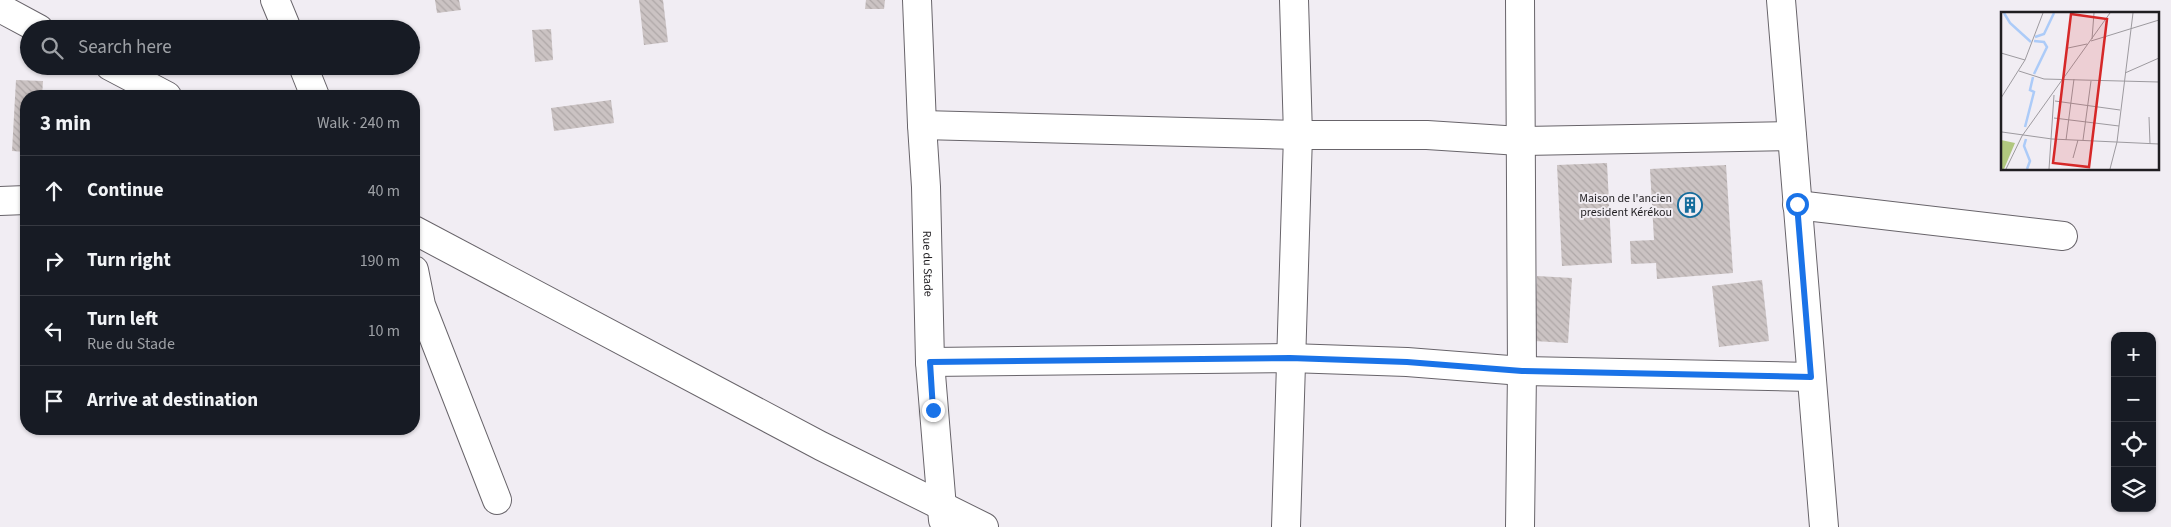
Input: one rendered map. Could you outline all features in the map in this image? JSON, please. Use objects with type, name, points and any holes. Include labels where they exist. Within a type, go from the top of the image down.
[{"type":"street","points":[[275,0],[283,20]]},
{"type":"street","name":"Rue du Stade","points":[[917,0],[926,187],[930,362],[943,516]]},
{"type":"street","points":[[1286,527],[1298,135],[1294,0]]},
{"type":"street","points":[[1520,0],[1522,371],[1520,527]]},
{"type":"street","points":[[1781,0],[1824,527]]},
{"type":"street","points":[[0,8],[22,20]]},
{"type":"street","points":[[127,75],[155,90]]},
{"type":"street","points":[[307,75],[313,90]]},
{"type":"street","points":[[922,125],[1298,135],[1427,135],[1520,141],[1792,136]]},
{"type":"street","points":[[0,201],[20,200]]},
{"type":"street","points":[[1797,204],[2063,236]]},
{"type":"street","points":[[420,233],[821,446],[943,516],[984,527]]},
{"type":"street","points":[[420,300],[497,500]]},
{"type":"street","points":[[930,362],[1290,358],[1407,362],[1522,371],[1811,377]]},
{"type":"building","points":[[435,0],[459,0],[461,10],[437,13]]},
{"type":"building","points":[[639,0],[663,0],[668,42],[644,45]]},
{"type":"building","points":[[866,0],[885,0],[884,9],[865,9]]},
{"type":"building","points":[[551,29],[553,60],[535,62],[532,30]]},
{"type":"building","points":[[16,80],[43,81],[42,90],[20,90],[20,152],[12,151]]},
{"type":"building","points":[[611,100],[614,123],[554,131],[551,108]]},
{"type":"building","points":[[1607,163],[1612,263],[1562,266],[1557,165]]},
{"type":"building","name":"Maison de l'ancien president Kérékou","points":[[1726,165],[1733,273],[1657,279],[1656,263],[1631,264],[1630,241],[1654,240],[1650,169]]},
{"type":"building","points":[[1537,276],[1572,278],[1568,343],[1534,341]]},
{"type":"building","points":[[1762,280],[1769,341],[1719,347],[1712,286]]},
{"type":"place","name":"Maison de l'ancien president Kérékou","points":[[1690,205]]},
{"type":"route","points":[[933,410],[930,362],[1290,358],[1407,362],[1522,371],[1811,377],[1797,204]]}]
